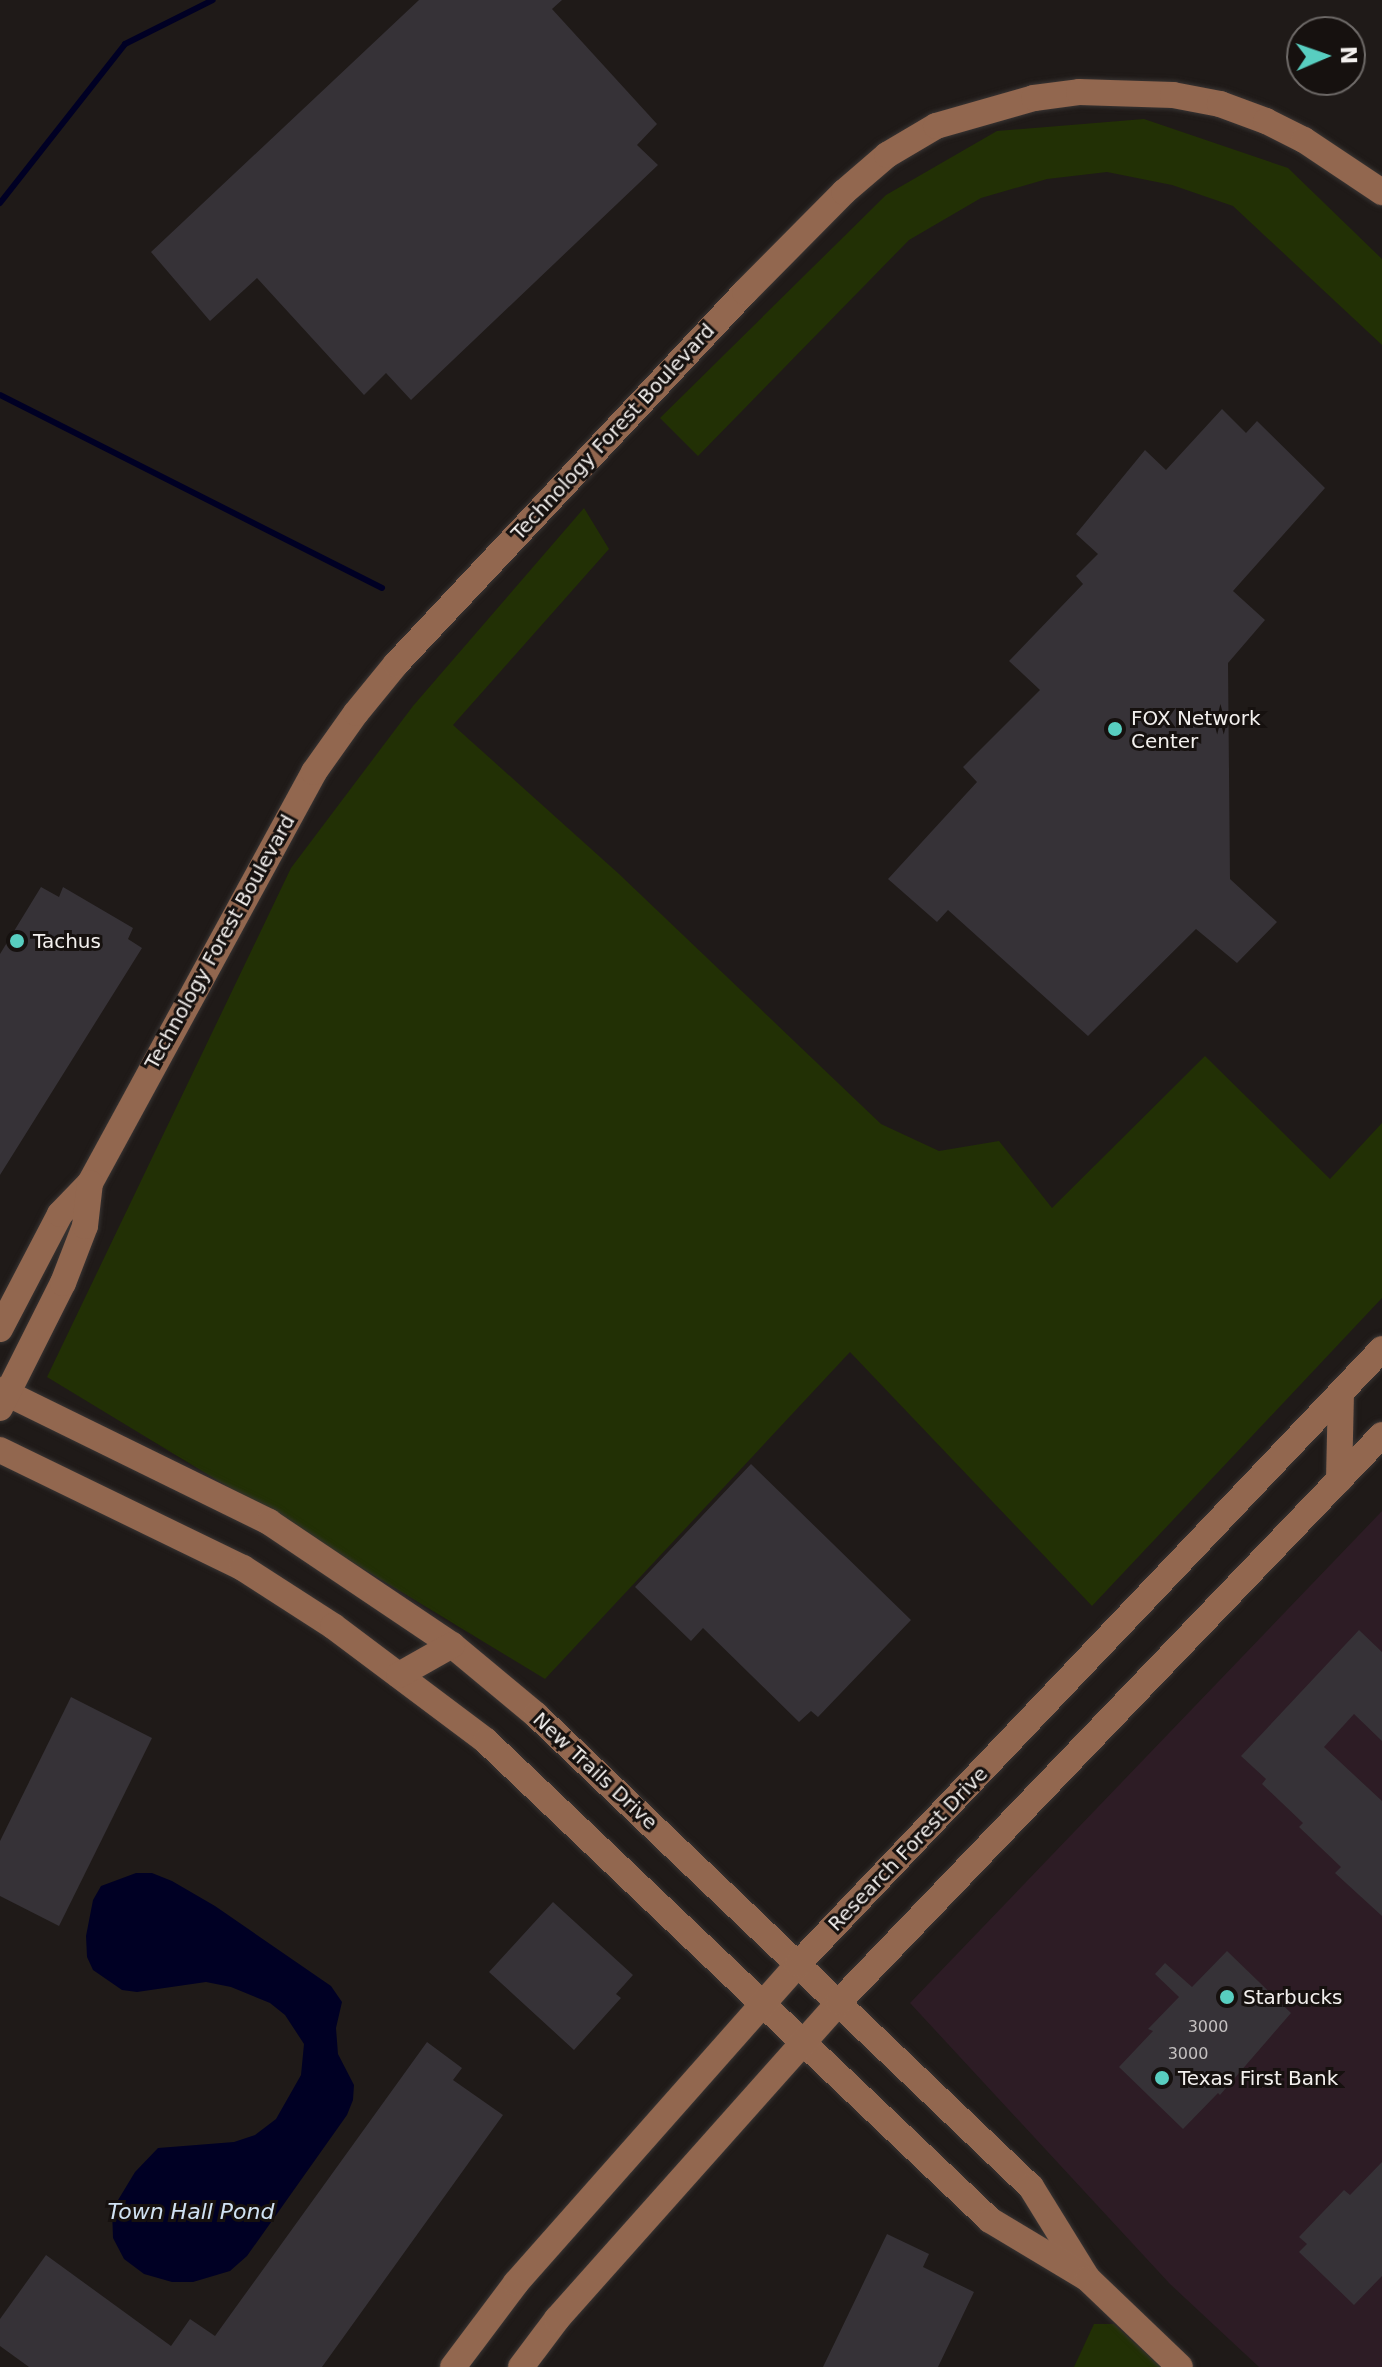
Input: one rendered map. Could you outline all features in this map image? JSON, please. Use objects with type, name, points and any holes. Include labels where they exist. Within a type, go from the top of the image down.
[{"type":"street","name":"Technology Forest Boulevard","points":[[0,1329],[60,1214],[90,1183],[314,772],[356,713],[396,664],[745,292],[844,192],[887,155],[936,126],[1034,98],[1079,92],[1173,95],[1220,104],[1266,121],[1304,140],[1382,192]]},
{"type":"street","name":"Technology Forest Boulevard","points":[[3,1398],[63,1283],[85,1226],[90,1183]]},
{"type":"street","name":"Research Forest Drive","points":[[453,2367],[516,2283],[798,1964],[1382,1349]]},
{"type":"street","points":[[1339,1480],[1341,1393]]},
{"type":"street","name":"New Trails Drive","points":[[3,1398],[269,1522],[452,1645],[536,1715],[1031,2187],[1088,2279]]},
{"type":"street","points":[[521,2367],[557,2319],[839,2002],[1382,1435]]},
{"type":"street","name":"New Trails Drive","points":[[0,1450],[243,1568],[333,1626],[486,1741],[990,2220],[1088,2279],[1180,2367]]},
{"type":"street","points":[[399,1675],[452,1645]]},
{"type":"street","points":[[430,1699],[452,1645]]},
{"type":"shaded area","points":[[1382,1511],[1382,2367],[1259,2367],[1170,2284],[910,2003]]},
{"type":"green space","points":[[1144,119],[1288,168],[1382,259],[1382,345],[1233,206],[1172,185],[1107,172],[1047,179],[981,198],[909,240],[698,456],[660,418],[886,195],[997,131]]},
{"type":"green space","points":[[584,508],[609,549],[453,725],[619,874],[881,1124],[939,1151],[999,1141],[1052,1208],[1205,1056],[1330,1179],[1382,1123],[1382,1298],[1092,1606],[850,1352],[545,1679],[47,1377],[291,868],[413,706]]},
{"type":"green space","points":[[1094,2324],[1114,2324],[1161,2367],[1074,2367]]},
{"type":"water","name":"Town Hall Pond","points":[[136,1873],[152,1873],[172,1881],[215,1906],[331,1986],[342,2002],[336,2028],[338,2054],[354,2085],[353,2100],[347,2115],[247,2256],[230,2271],[193,2282],[172,2282],[144,2274],[124,2259],[113,2238],[112,2210],[135,2172],[158,2148],[234,2142],[255,2135],[276,2119],[301,2075],[304,2044],[285,2015],[270,2003],[231,1987],[206,1982],[137,1992],[122,1990],[93,1970],[87,1957],[86,1936],[93,1900],[101,1886]]},
{"type":"building","points":[[419,0],[562,0],[552,9],[657,124],[637,145],[658,165],[411,400],[386,373],[364,395],[257,278],[210,321],[151,252]]},
{"type":"building","name":"FOX Network Center","points":[[1222,409],[1246,433],[1257,421],[1325,488],[1233,591],[1265,620],[1228,663],[1230,879],[1277,922],[1237,963],[1196,929],[1088,1036],[948,910],[937,922],[888,879],[977,782],[963,767],[1040,690],[1009,661],[1083,584],[1076,576],[1098,554],[1076,534],[1145,450],[1166,470]]},
{"type":"building","points":[[41,887],[59,897],[63,887],[133,928],[128,939],[142,948],[0,1175],[0,954]]},
{"type":"building","points":[[751,1464],[911,1620],[818,1717],[811,1711],[799,1722],[703,1628],[691,1641],[635,1587]]},
{"type":"building","points":[[1359,1630],[1382,1652],[1382,1741],[1354,1714],[1324,1747],[1382,1801],[1382,1916],[1335,1873],[1341,1867],[1299,1827],[1303,1823],[1262,1784],[1266,1779],[1241,1756]]},
{"type":"building","points":[[71,1697],[152,1738],[59,1926],[0,1896],[0,1841]]},
{"type":"building","points":[[553,1902],[633,1975],[616,1994],[621,1998],[574,2050],[489,1972]]},
{"type":"building","points":[[1227,1951],[1291,2013],[1220,2095],[1218,2093],[1183,2129],[1119,2067],[1153,2031],[1148,2029],[1179,1997],[1155,1974],[1165,1963],[1192,1987]]},
{"type":"building","points":[[427,2042],[462,2068],[453,2080],[503,2115],[322,2367],[29,2367],[0,2346],[0,2319],[46,2255],[171,2346],[190,2319],[215,2336]]},
{"type":"building","points":[[1382,2162],[1382,2276],[1354,2305],[1299,2252],[1307,2244],[1299,2237],[1344,2190],[1350,2195]]},
{"type":"building","points":[[887,2234],[929,2254],[923,2267],[974,2292],[938,2367],[823,2367]]},
{"type":"waterway","points":[[0,203],[125,44],[213,0]]},
{"type":"waterway","points":[[0,395],[382,588]]},
{"type":"place","name":"FOX Network Center","points":[[1115,729]]},
{"type":"place","name":"Tachus","points":[[17,941]]},
{"type":"place","name":"Starbucks","points":[[1227,1997]]},
{"type":"place","name":"Texas First Bank","points":[[1162,2078]]}]
